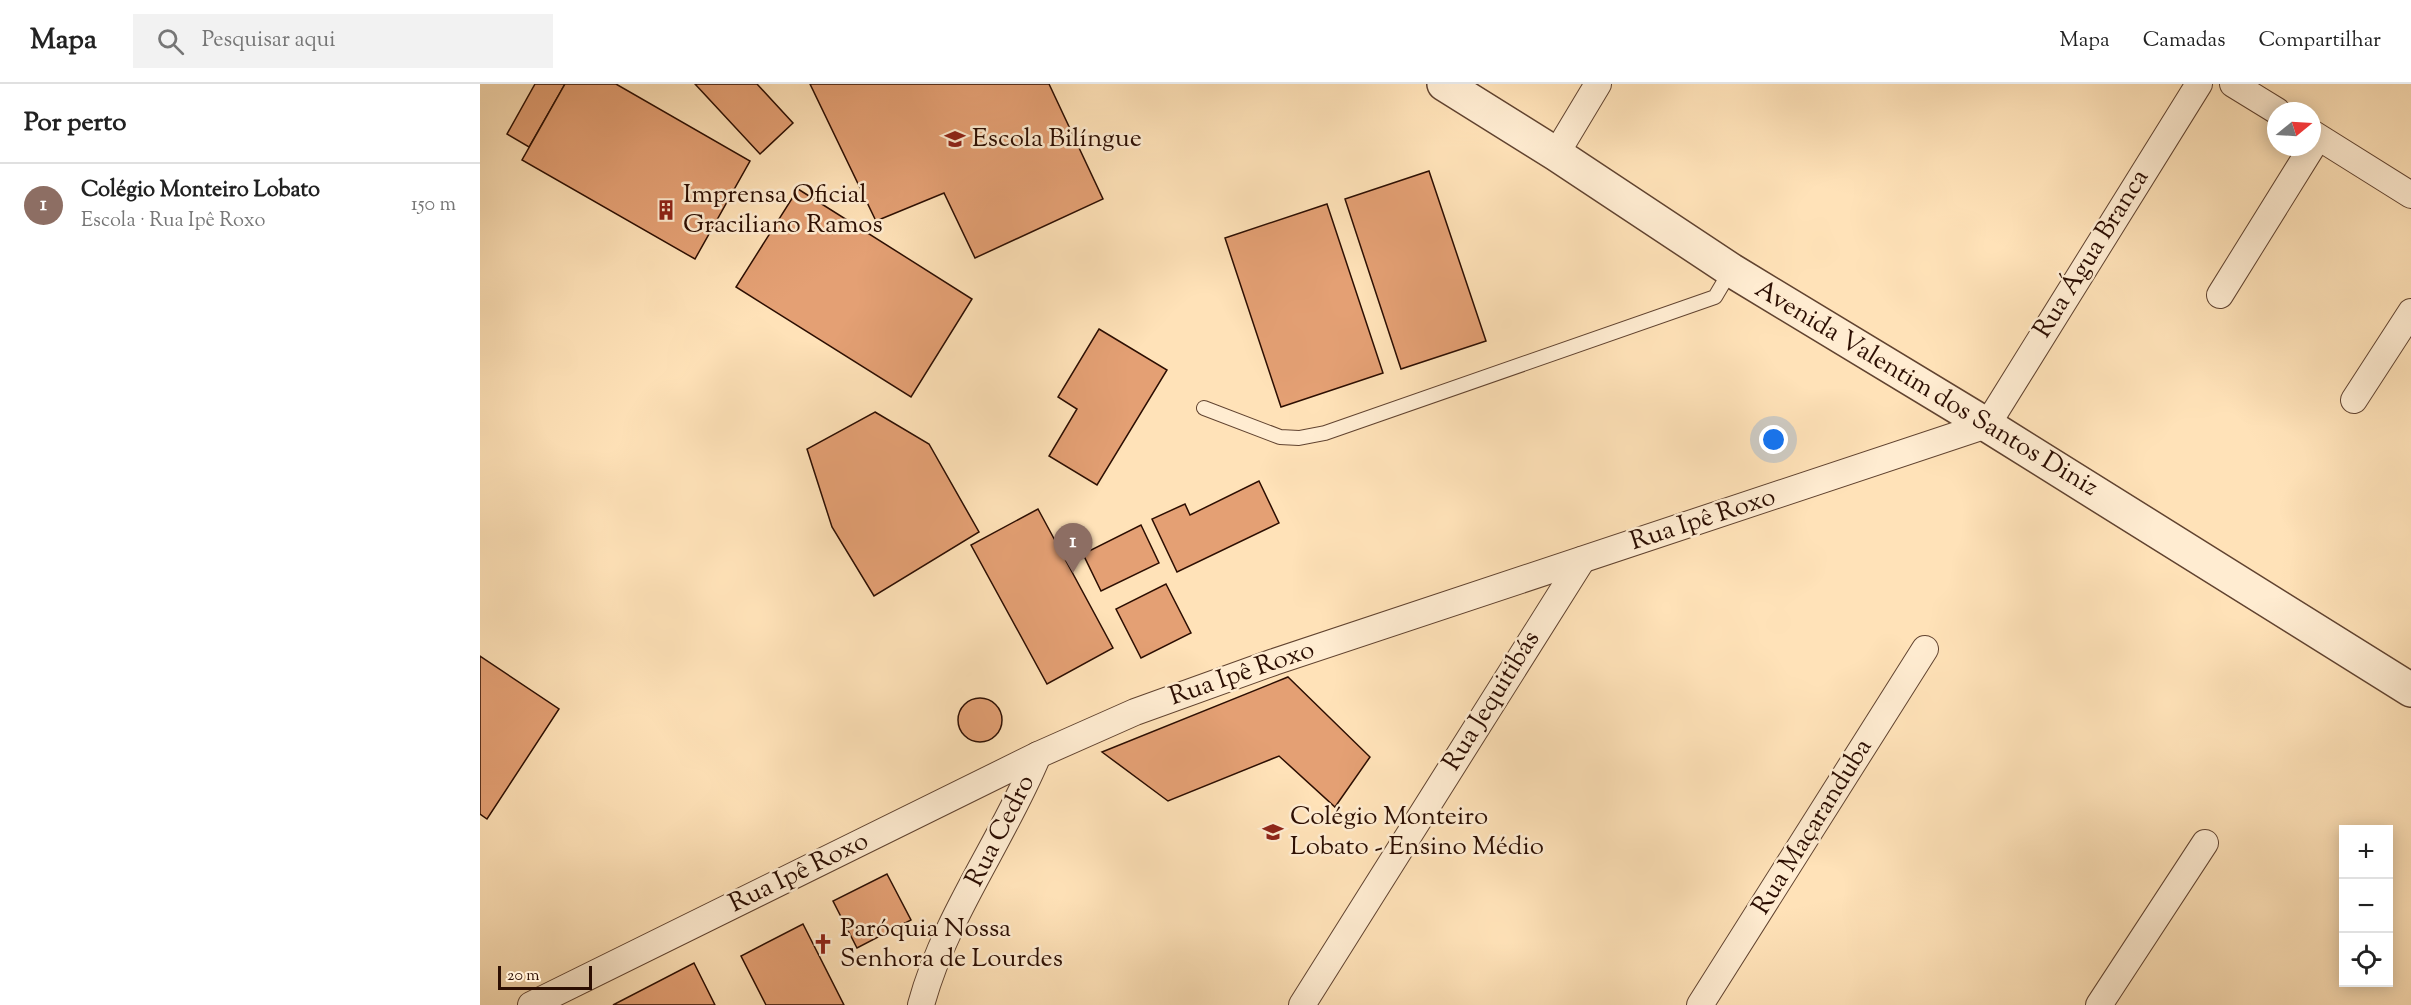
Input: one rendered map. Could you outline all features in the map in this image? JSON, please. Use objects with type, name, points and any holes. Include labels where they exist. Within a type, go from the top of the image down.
[{"type":"street","name":"Avenida Valentim dos Santos Diniz","points":[[1444,84],[1557,154],[1731,270],[1987,425],[2411,690]]},
{"type":"street","points":[[1557,154],[1598,84]]},
{"type":"street","name":"Rua Água Branca","points":[[1987,425],[2199,84]]},
{"type":"street","points":[[2233,84],[2267,105]]},
{"type":"street","points":[[2321,145],[2411,195]]},
{"type":"street","points":[[2220,295],[2304,156]]},
{"type":"street","points":[[2354,400],[2411,312]]},
{"type":"street","name":"Rua Ipê Roxo","points":[[531,1005],[1038,755],[1135,712],[1274,662],[1987,425]]},
{"type":"street","name":"Rua Jequitibás","points":[[1302,1005],[1582,560]]},
{"type":"street","name":"Rua Jequitibás","points":[[1535,575],[1549,610]]},
{"type":"street","name":"Rua Maçaranduba","points":[[1700,1005],[1925,649]]},
{"type":"street","name":"Rua Cedro","points":[[921,1005],[934,963],[1022,793],[1038,755]]},
{"type":"street","points":[[2099,1005],[2205,843]]},
{"type":"lane","points":[[1204,408],[1280,437],[1299,438],[1325,433],[1715,297],[1731,270]]},
{"type":"building","points":[[535,84],[565,84],[529,147],[507,134]]},
{"type":"building","name":"Imprensa Oficial Graciliano Ramos","points":[[565,84],[616,84],[750,161],[695,259],[522,160]]},
{"type":"building","points":[[695,84],[757,84],[793,123],[760,154]]},
{"type":"building","name":"Escola Bilíngue","points":[[810,84],[1049,84],[1103,199],[975,258],[944,193],[876,221]]},
{"type":"building","points":[[1429,171],[1486,341],[1401,369],[1345,199]]},
{"type":"building","points":[[798,189],[972,299],[911,397],[736,287]]},
{"type":"building","points":[[1327,204],[1383,373],[1281,407],[1225,238]]},
{"type":"building","points":[[1099,329],[1167,370],[1097,485],[1049,456],[1077,409],[1058,397]]},
{"type":"building","points":[[875,412],[929,444],[979,532],[874,596],[832,527],[807,449]]},
{"type":"building","points":[[1259,481],[1279,523],[1177,572],[1152,519],[1185,504],[1190,515]]},
{"type":"building","points":[[1038,509],[1113,648],[1047,684],[971,545]]},
{"type":"building","points":[[1141,525],[1159,563],[1101,591],[1083,554]]},
{"type":"building","points":[[1166,584],[1191,633],[1141,658],[1116,609]]},
{"type":"building","points":[[480,656],[559,709],[487,819],[480,814]]},
{"type":"building","points":[[1288,677],[1370,757],[1335,807],[1279,756],[1168,801],[1102,752]]},
{"type":"building","points":[[980,698],[989,699],[996,704],[1001,711],[1001,729],[996,736],[989,741],[980,742],[971,741],[964,736],[959,729],[958,720],[959,711],[964,704],[971,699]]},
{"type":"building","points":[[887,874],[911,920],[857,948],[833,901]]},
{"type":"building","points":[[803,924],[844,1005],[766,1005],[741,956]]},
{"type":"building","points":[[694,963],[715,1005],[613,1005]]},
{"type":"place","name":"Escola Bilíngue","points":[[955,139]]},
{"type":"place","name":"Imprensa Oficial Graciliano Ramos","points":[[666,210]]},
{"type":"place","name":"Colégio Monteiro Lobato","points":[[1073,573]]},
{"type":"place","name":"Colégio Monteiro Lobato - Ensino Médio","points":[[1273,832]]},
{"type":"place","name":"Paróquia Nossa Senhora de Lourdes","points":[[823,944]]}]
